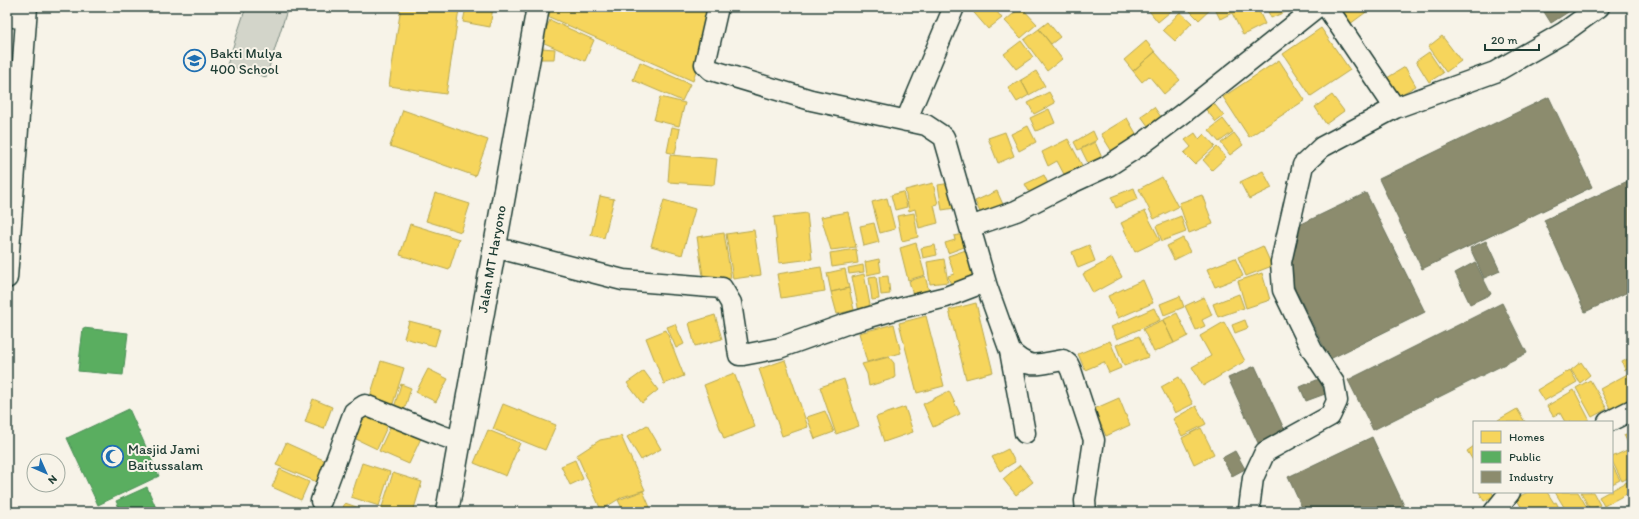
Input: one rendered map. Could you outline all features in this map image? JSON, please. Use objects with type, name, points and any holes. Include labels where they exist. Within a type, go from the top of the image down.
[{"type":"main road","name":"Jalan MT Haryono","points":[[447,512],[538,7]]},
{"type":"street","points":[[718,7],[705,64],[711,70],[811,100],[926,125],[944,136],[985,282],[1010,351],[1026,433]]},
{"type":"street","points":[[906,121],[954,7]]},
{"type":"street","points":[[970,227],[1016,211],[1108,166],[1142,144],[1175,119],[1317,7]]},
{"type":"street","points":[[1327,7],[1395,108]]},
{"type":"street","points":[[1252,512],[1249,509],[1253,478],[1265,452],[1330,416],[1337,401],[1334,383],[1312,350],[1282,290],[1281,262],[1303,165],[1322,148],[1395,108],[1495,72],[1563,33],[1599,7]]},
{"type":"street","points":[[7,278],[21,15]]},
{"type":"street","points":[[494,248],[510,250],[623,280],[722,288],[731,303],[739,355],[780,348],[846,324],[946,297],[985,282]]},
{"type":"street","points":[[1010,351],[1020,360],[1031,365],[1063,360],[1068,364],[1071,370],[1094,440],[1086,501],[1086,512]]},
{"type":"street","points":[[321,501],[354,412],[365,405],[460,442]]},
{"type":"street","points":[[1610,421],[1632,410]]},
{"type":"street","points":[[1494,512],[1509,493]]},
{"type":"shaded area","points":[[246,7],[288,7],[266,77],[227,65]]},
{"type":"building: Homes","points":[[401,7],[436,7],[459,10],[446,94],[389,86]]},
{"type":"building: Homes","points":[[466,7],[493,7],[490,27],[463,22]]},
{"type":"building: Homes","points":[[549,7],[714,7],[693,81],[547,16]]},
{"type":"building: Homes","points":[[969,7],[993,7],[1002,18],[988,29]]},
{"type":"building: Homes","points":[[1021,7],[1037,24],[1021,38],[1005,21]]},
{"type":"building: Homes","points":[[1146,7],[1176,7],[1158,22]]},
{"type":"building: Homes","points":[[1186,7],[1212,7],[1212,8],[1199,20]]},
{"type":"building: Homes","points":[[1214,7],[1257,7],[1265,24],[1243,35],[1232,13],[1220,19]]},
{"type":"building: Homes","points":[[1266,7],[1291,7],[1292,9],[1271,18]]},
{"type":"building: Homes","points":[[1337,7],[1373,7],[1350,24]]},
{"type":"building: Homes","points":[[1180,12],[1192,23],[1175,41],[1163,30]]},
{"type":"building: Homes","points":[[550,20],[594,40],[585,61],[540,41]]},
{"type":"building: Homes","points":[[1048,22],[1060,37],[1051,44],[1039,29]]},
{"type":"building: Homes","points":[[1321,28],[1350,70],[1311,96],[1283,54]]},
{"type":"building: Homes","points":[[1039,29],[1062,59],[1047,71],[1024,40]]},
{"type":"building: Homes","points":[[1442,36],[1461,61],[1446,72],[1428,47]]},
{"type":"building: Homes","points":[[1021,41],[1033,57],[1016,69],[1004,54]]},
{"type":"building: Homes","points":[[1146,41],[1155,52],[1133,71],[1124,60]]},
{"type":"building: Homes","points":[[541,48],[555,49],[554,59],[540,59]]},
{"type":"building: Homes","points":[[1155,52],[1180,80],[1164,94],[1149,76],[1142,82],[1133,71]]},
{"type":"building: Homes","points":[[1429,52],[1443,73],[1429,82],[1416,61]]},
{"type":"building: Homes","points":[[1279,60],[1305,100],[1249,137],[1223,97]]},
{"type":"building: Homes","points":[[640,62],[690,84],[682,101],[633,80]]},
{"type":"building: Homes","points":[[1405,67],[1416,86],[1393,99],[1382,81]]},
{"type":"building: Homes","points":[[1036,71],[1045,86],[1029,95],[1021,80]]},
{"type":"building: Homes","points":[[1021,80],[1029,95],[1017,102],[1008,88]]},
{"type":"building: Homes","points":[[1049,92],[1055,103],[1034,114],[1028,103]]},
{"type":"building: Homes","points":[[1332,95],[1344,111],[1326,124],[1315,107]]},
{"type":"building: Homes","points":[[660,97],[685,103],[679,126],[654,120]]},
{"type":"building: Homes","points":[[1211,100],[1224,116],[1216,122],[1203,106]]},
{"type":"building: Homes","points":[[1154,107],[1166,124],[1153,133],[1141,116]]},
{"type":"building: Homes","points":[[1049,109],[1055,123],[1036,131],[1030,118]]},
{"type":"building: Homes","points":[[403,110],[488,140],[475,176],[390,146]]},
{"type":"building: Homes","points":[[1127,118],[1141,142],[1116,158],[1101,134]]},
{"type":"building: Homes","points":[[1223,119],[1233,132],[1219,142],[1209,130]]},
{"type":"building: Homes","points":[[1028,126],[1036,142],[1019,151],[1011,134]]},
{"type":"building: Homes","points":[[672,127],[680,129],[675,154],[667,152]]},
{"type":"building: Homes","points":[[1093,131],[1097,140],[1078,150],[1074,142]]},
{"type":"building: Homes","points":[[1005,132],[1014,156],[998,163],[988,138]]},
{"type":"building: Homes","points":[[1195,133],[1199,139],[1204,134],[1215,146],[1195,164],[1184,153],[1191,147],[1185,140]]},
{"type":"building: Homes","points":[[1234,133],[1243,145],[1230,155],[1221,143]]},
{"type":"building: Homes","points":[[1068,139],[1084,169],[1066,178],[1057,161],[1048,166],[1042,152]]},
{"type":"building: Homes","points":[[1095,142],[1106,167],[1093,173],[1081,149]]},
{"type":"building: Homes","points":[[1217,147],[1226,157],[1212,170],[1203,160]]},
{"type":"building: Homes","points":[[670,155],[717,159],[714,185],[668,182]]},
{"type":"building: Homes","points":[[1263,171],[1272,188],[1249,199],[1240,182]]},
{"type":"building: Homes","points":[[1044,175],[1050,188],[1032,197],[1025,184]]},
{"type":"building: Homes","points":[[1162,177],[1178,207],[1154,219],[1139,189]]},
{"type":"building: Homes","points":[[933,183],[938,204],[934,205],[938,223],[919,228],[915,209],[909,211],[905,190]]},
{"type":"building: Homes","points":[[951,183],[955,208],[942,210],[938,185]]},
{"type":"building: Homes","points":[[1134,188],[1138,199],[1116,208],[1111,197]]},
{"type":"building: Homes","points":[[997,191],[1005,209],[983,219],[975,201]]},
{"type":"building: Homes","points":[[903,192],[907,207],[895,210],[891,195]]},
{"type":"building: Homes","points":[[435,193],[470,204],[461,232],[426,221]]},
{"type":"building: Homes","points":[[1202,195],[1213,224],[1189,233],[1179,203]]},
{"type":"building: Homes","points":[[600,196],[614,199],[604,238],[591,235]]},
{"type":"building: Homes","points":[[887,198],[895,229],[880,233],[872,202]]},
{"type":"building: Homes","points":[[664,200],[695,209],[682,255],[651,246]]},
{"type":"building: Homes","points":[[1145,211],[1160,240],[1135,252],[1121,223]]},
{"type":"building: Homes","points":[[848,212],[856,247],[831,250],[821,217]]},
{"type":"building: Homes","points":[[807,213],[812,259],[779,263],[774,217]]},
{"type":"building: Homes","points":[[914,213],[918,237],[902,241],[897,216]]},
{"type":"building: Homes","points":[[1181,216],[1186,232],[1162,241],[1156,226]]},
{"type":"building: Homes","points":[[874,223],[879,242],[864,246],[860,226]]},
{"type":"building: Homes","points":[[410,224],[459,239],[449,270],[400,255]]},
{"type":"building: Homes","points":[[754,230],[761,275],[733,279],[726,234]]},
{"type":"building: Homes","points":[[724,233],[731,278],[704,282],[697,237]]},
{"type":"building: Homes","points":[[964,234],[967,246],[948,253],[945,243],[955,240],[954,236]]},
{"type":"building: Homes","points":[[1183,238],[1190,252],[1174,260],[1167,246]]},
{"type":"building: Homes","points":[[916,243],[925,275],[908,280],[900,248]]},
{"type":"building: Homes","points":[[935,245],[937,255],[923,258],[921,248]]},
{"type":"building: Homes","points":[[1089,245],[1095,261],[1078,268],[1072,252]]},
{"type":"building: Homes","points":[[1263,246],[1272,266],[1246,276],[1238,257]]},
{"type":"building: Homes","points":[[856,249],[858,263],[832,267],[830,253]]},
{"type":"building: Homes","points":[[969,249],[979,278],[952,288],[948,276],[954,274],[948,256]]},
{"type":"building: Homes","points":[[1112,258],[1122,277],[1093,293],[1083,274]]},
{"type":"building: Homes","points":[[1235,258],[1243,276],[1215,287],[1207,269]]},
{"type":"building: Homes","points":[[879,259],[881,272],[867,275],[865,262]]},
{"type":"building: Homes","points":[[944,259],[948,282],[930,284],[927,262]]},
{"type":"building: Homes","points":[[863,265],[864,272],[849,274],[848,268]]},
{"type":"building: Homes","points":[[821,267],[825,291],[781,298],[777,274]]},
{"type":"building: Homes","points":[[845,269],[849,288],[831,292],[827,273]]},
{"type":"building: Homes","points":[[1262,273],[1270,300],[1246,308],[1238,281]]},
{"type":"building: Homes","points":[[864,274],[871,310],[859,312],[852,277]]},
{"type":"building: Homes","points":[[876,276],[879,299],[872,300],[869,277]]},
{"type":"building: Homes","points":[[888,276],[890,294],[881,295],[879,277]]},
{"type":"building: Homes","points":[[925,276],[931,299],[915,303],[909,281]]},
{"type":"building: Homes","points":[[1143,280],[1153,303],[1118,318],[1108,296]]},
{"type":"building: Homes","points":[[849,288],[854,310],[837,314],[831,292]]},
{"type":"building: Homes","points":[[1239,294],[1244,308],[1218,317],[1213,304]]},
{"type":"building: Homes","points":[[1180,296],[1184,307],[1164,315],[1160,304]]},
{"type":"building: Homes","points":[[1204,297],[1212,315],[1202,320],[1205,326],[1196,330],[1185,306]]},
{"type":"building: Homes","points":[[976,303],[993,372],[966,379],[949,310]]},
{"type":"building: Homes","points":[[1154,308],[1160,320],[1117,339],[1111,327]]},
{"type":"building: Homes","points":[[1177,313],[1188,336],[1174,343],[1163,320]]},
{"type":"building: Homes","points":[[715,315],[722,339],[695,346],[689,323]]},
{"type":"building: Homes","points":[[926,316],[944,386],[917,393],[899,323]]},
{"type":"building: Homes","points":[[1163,320],[1174,343],[1154,352],[1143,329]]},
{"type":"building: Homes","points":[[1245,320],[1248,328],[1235,333],[1232,325]]},
{"type":"building: Homes","points":[[409,321],[440,329],[435,346],[404,338]]},
{"type":"building: Homes","points":[[1224,322],[1245,361],[1203,386],[1192,367],[1211,356],[1200,336]]},
{"type":"building: Homes","points":[[675,324],[684,344],[676,348],[667,327]]},
{"type":"building: Homes","points":[[894,324],[901,353],[867,362],[859,333]]},
{"type":"building: Homes","points":[[666,330],[684,376],[664,384],[646,338]]},
{"type":"building: Homes","points":[[1139,336],[1148,357],[1124,366],[1116,345]]},
{"type":"building: Homes","points":[[1110,341],[1121,368],[1109,373],[1104,362],[1085,370],[1078,354]]},
{"type":"building: Homes","points":[[889,357],[894,363],[895,378],[869,386],[867,374],[862,364]]},
{"type":"building: Homes","points":[[1632,357],[1632,367],[1625,370],[1622,362]]},
{"type":"building: Homes","points":[[785,360],[808,427],[782,436],[759,369]]},
{"type":"building: Homes","points":[[381,361],[404,368],[392,407],[369,400]]},
{"type":"building: Homes","points":[[1581,362],[1590,375],[1580,383],[1571,370]]},
{"type":"building: Homes","points":[[428,369],[448,379],[436,402],[416,392]]},
{"type":"building: Homes","points":[[1570,370],[1577,382],[1544,401],[1537,390]]},
{"type":"building: Homes","points":[[644,371],[658,390],[642,403],[627,383]]},
{"type":"building: Homes","points":[[1631,372],[1632,399],[1611,410],[1600,389]]},
{"type":"building: Homes","points":[[734,373],[755,427],[724,439],[704,385]]},
{"type":"building: Homes","points":[[1179,377],[1193,404],[1175,413],[1161,387]]},
{"type":"building: Homes","points":[[844,379],[859,426],[836,434],[820,387]]},
{"type":"building: Homes","points":[[1590,380],[1607,409],[1592,417],[1576,388]]},
{"type":"building: Homes","points":[[401,384],[411,388],[404,411],[394,408]]},
{"type":"building: Homes","points":[[1574,390],[1589,419],[1586,421],[1564,421],[1560,413],[1553,416],[1547,406]]},
{"type":"building: Homes","points":[[949,391],[960,414],[933,427],[923,404]]},
{"type":"building: Homes","points":[[1119,398],[1130,425],[1106,436],[1094,409]]},
{"type":"building: Homes","points":[[313,399],[332,407],[324,429],[305,422]]},
{"type":"building: Homes","points":[[503,404],[556,425],[545,450],[493,429]]},
{"type":"building: Homes","points":[[1196,406],[1206,424],[1182,436],[1173,419]]},
{"type":"building: Homes","points":[[905,407],[913,432],[884,442],[876,417]]},
{"type":"building: Homes","points":[[368,408],[391,418],[377,449],[354,438]]},
{"type":"building: Homes","points":[[1517,409],[1524,421],[1498,421]]},
{"type":"building: Homes","points":[[825,411],[834,432],[815,439],[807,417]]},
{"type":"building: Homes","points":[[392,423],[422,436],[409,464],[379,451]]},
{"type":"building: Homes","points":[[647,425],[661,449],[641,460],[627,437]]},
{"type":"building: Homes","points":[[1201,428],[1214,454],[1194,464],[1182,438]]},
{"type":"building: Homes","points":[[488,430],[520,443],[506,476],[474,463]]},
{"type":"building: Homes","points":[[1632,431],[1632,451],[1624,435]]},
{"type":"building: Homes","points":[[621,436],[645,490],[622,497],[601,510],[577,455],[600,440]]},
{"type":"building: Homes","points":[[286,443],[326,461],[317,482],[276,465]]},
{"type":"building: Homes","points":[[1473,447],[1473,460],[1467,451]]},
{"type":"building: Homes","points":[[1008,449],[1015,462],[1000,471],[992,457]]},
{"type":"building: Homes","points":[[1627,450],[1632,460],[1632,476],[1622,481],[1613,463],[1613,457]]},
{"type":"building: Homes","points":[[575,460],[583,479],[570,485],[561,466]]},
{"type":"building: Homes","points":[[362,463],[390,472],[379,506],[351,497]]},
{"type":"building: Homes","points":[[1020,465],[1033,482],[1016,495],[1003,479]]},
{"type":"building: Homes","points":[[1613,467],[1620,480],[1613,484]]},
{"type":"building: Homes","points":[[280,469],[309,482],[301,500],[272,487]]},
{"type":"building: Homes","points":[[393,473],[422,482],[413,512],[389,512],[381,510]]},
{"type":"building: Homes","points":[[1627,482],[1632,491],[1604,506],[1599,497],[1606,493],[1613,493],[1613,489]]},
{"type":"building: Homes","points":[[643,491],[652,512],[624,512],[618,500]]},
{"type":"building: Homes","points":[[1480,493],[1492,493],[1494,496],[1484,501]]},
{"type":"building: Homes","points":[[1526,493],[1548,493],[1554,503],[1556,502],[1561,512],[1524,512],[1516,498]]},
{"type":"building: Homes","points":[[1556,493],[1579,493],[1589,511],[1567,512]]},
{"type":"building: Homes","points":[[1582,493],[1594,493],[1600,505],[1590,510]]},
{"type":"building: Homes","points":[[345,503],[371,512],[341,512]]},
{"type":"building: Public","points":[[83,328],[128,333],[123,375],[78,371]]},
{"type":"building: Public","name":"Masjid Jami Baitussalam","points":[[129,409],[159,476],[98,505],[67,438]]},
{"type":"building: Public","points":[[147,487],[156,508],[148,512],[121,512],[116,501]]},
{"type":"building: Industry","points":[[1541,7],[1576,7],[1551,23]]},
{"type":"building: Industry","points":[[1549,97],[1592,187],[1422,269],[1379,179]]},
{"type":"building: Industry","points":[[1632,179],[1632,290],[1585,312],[1544,220]]},
{"type":"building: Industry","points":[[1366,193],[1425,312],[1330,359],[1284,266],[1289,230]]},
{"type":"building: Industry","points":[[1486,241],[1500,271],[1484,278],[1470,248]]},
{"type":"building: Industry","points":[[1475,262],[1491,294],[1470,304],[1455,273]]},
{"type":"building: Industry","points":[[1502,303],[1527,353],[1373,430],[1348,380]]},
{"type":"building: Industry","points":[[1255,366],[1286,433],[1259,445],[1228,378]]},
{"type":"building: Industry","points":[[1319,379],[1325,394],[1306,401],[1300,387]]},
{"type":"building: Industry","points":[[1372,437],[1407,512],[1304,512],[1288,477]]},
{"type":"building: Industry","points":[[1235,451],[1245,469],[1232,476],[1222,458]]},
{"type":"place","name":"Bakti Mulya 400 School","points":[[195,61]]},
{"type":"place","name":"Masjid Jami Baitussalam","points":[[113,457]]}]
